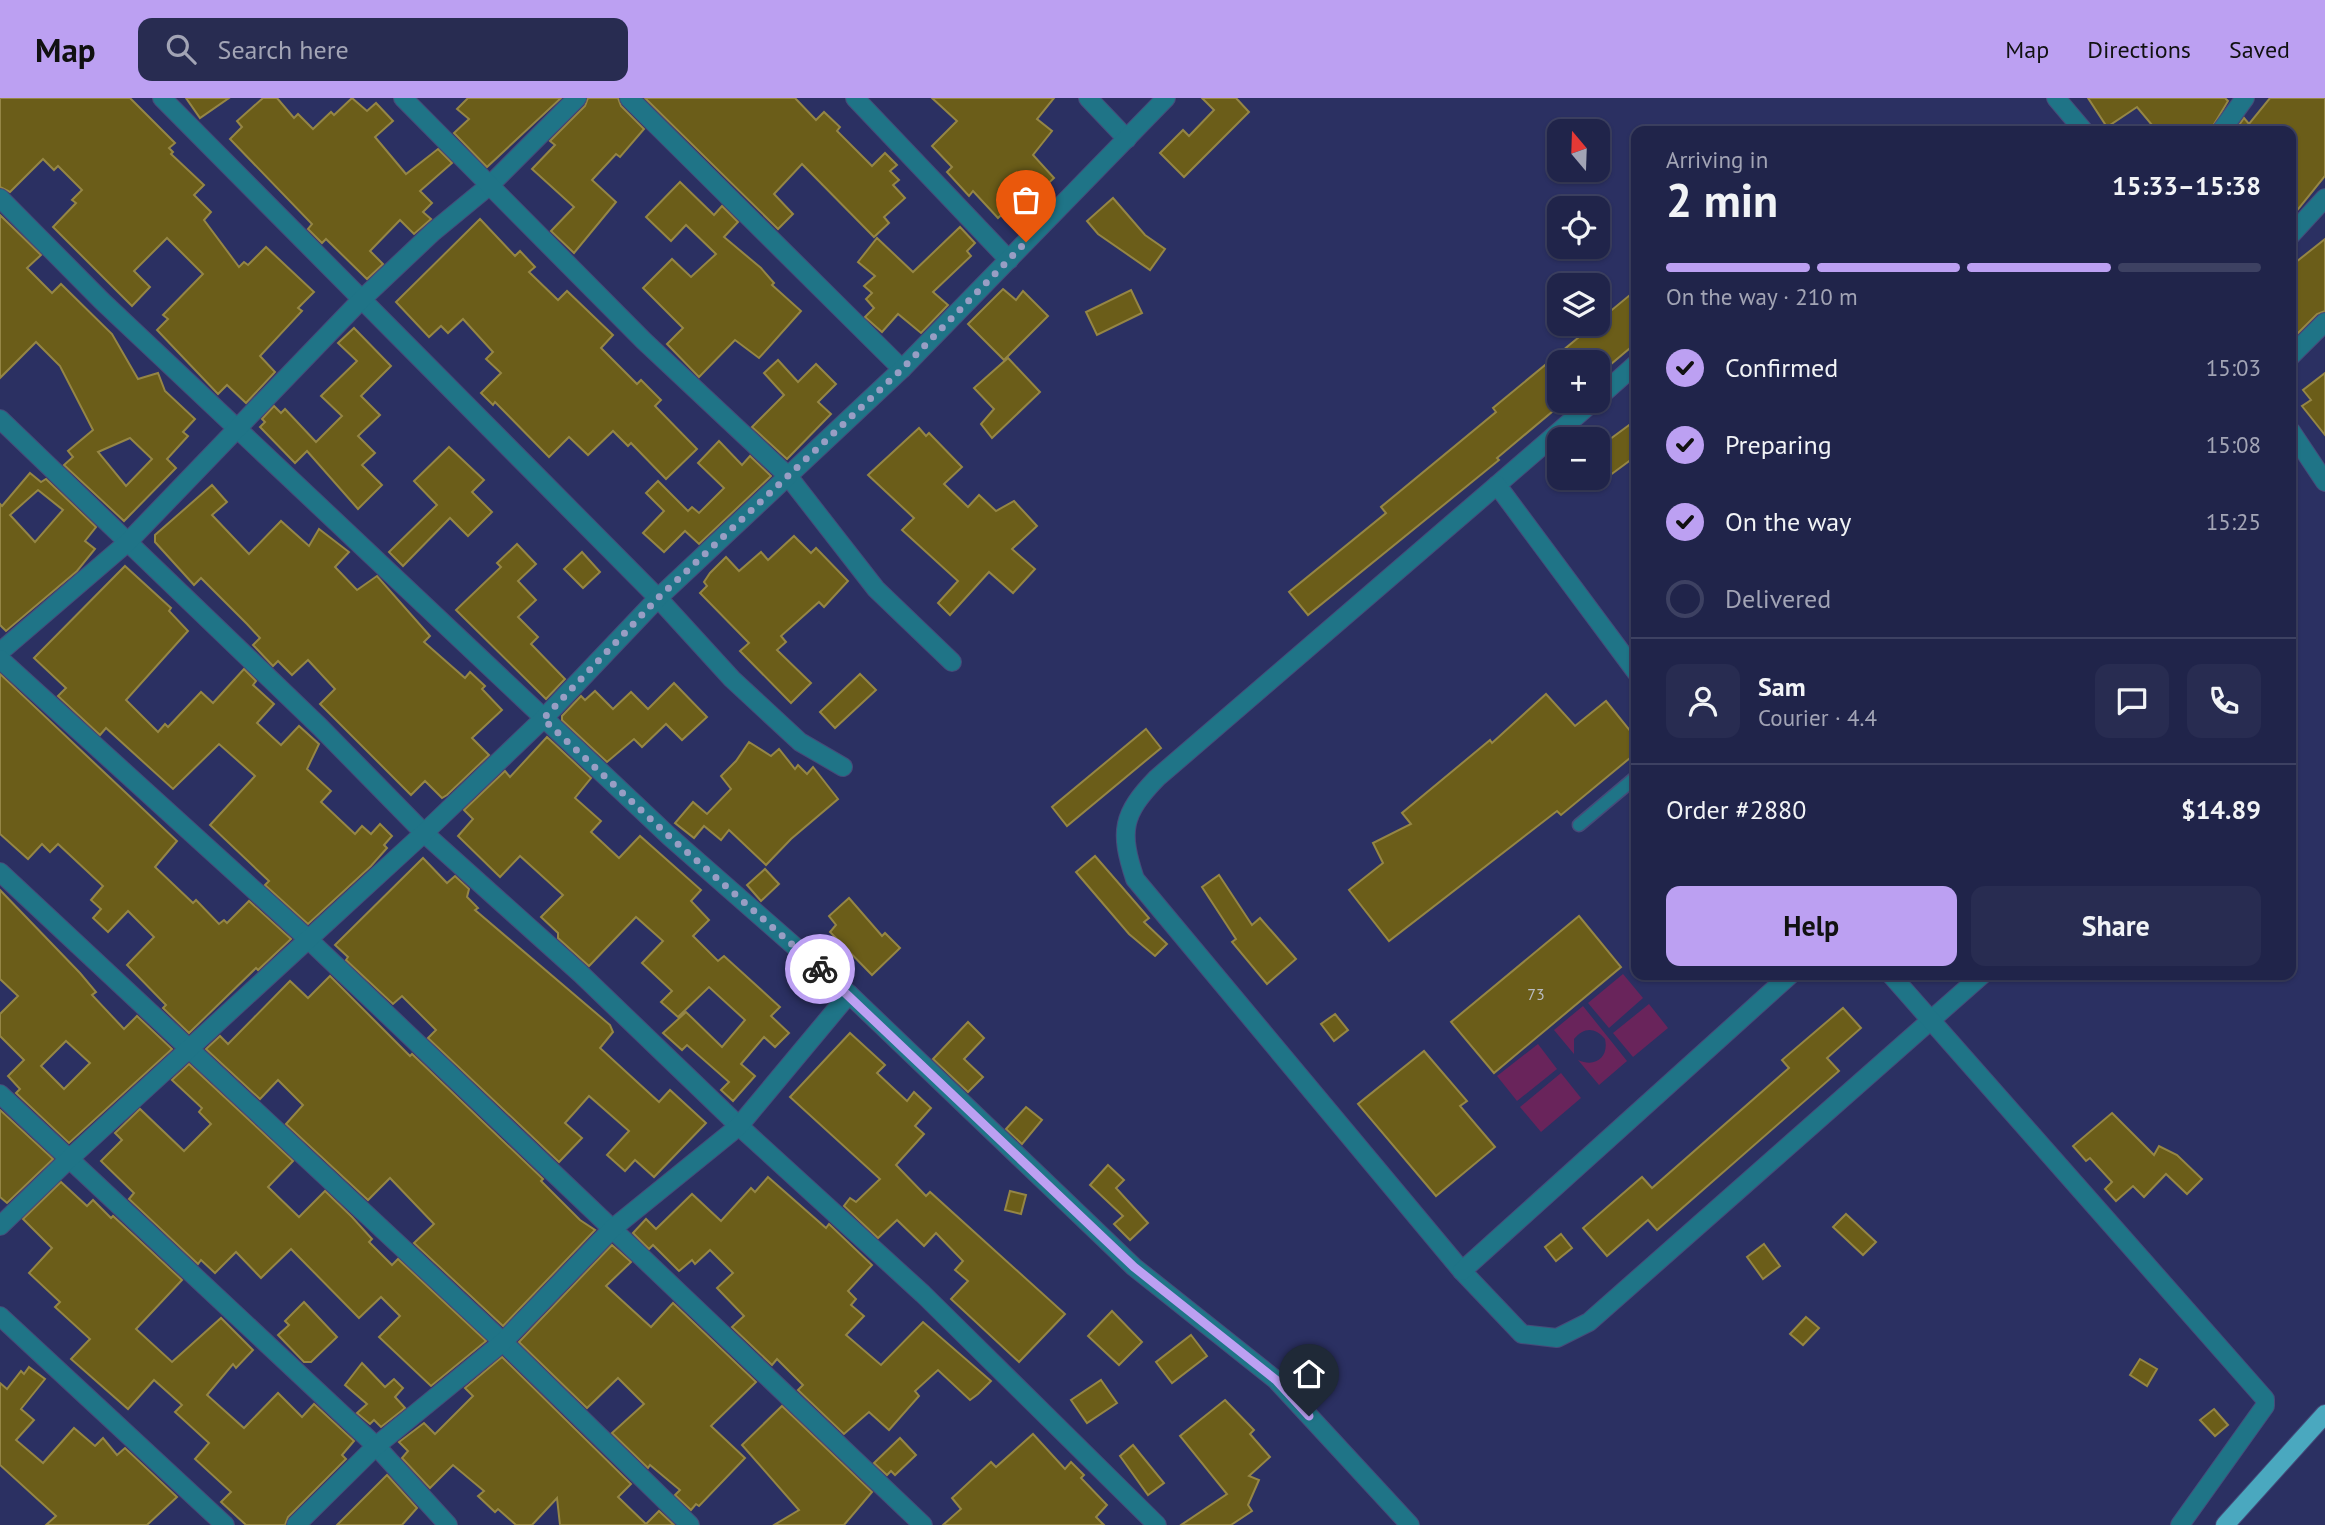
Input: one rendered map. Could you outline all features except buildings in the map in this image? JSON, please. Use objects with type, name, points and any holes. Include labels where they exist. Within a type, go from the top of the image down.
[{"type":"main road","points":[[2225,1525],[2325,1414]]},
{"type":"street","points":[[162,98],[360,301],[658,598],[732,679],[800,742],[843,767]]},
{"type":"street","points":[[403,98],[644,341],[788,476],[876,589],[952,662]]},
{"type":"street","points":[[0,652],[128,542],[360,301],[433,232],[490,185],[578,98]]},
{"type":"street","points":[[629,98],[902,369]]},
{"type":"street","points":[[855,98],[1009,260]]},
{"type":"street","points":[[1088,98],[1127,139]]},
{"type":"street","points":[[0,1226],[69,1158],[189,1051],[543,719],[658,598],[902,369],[1166,98]]},
{"type":"street","points":[[2056,98],[2080,126]]},
{"type":"street","points":[[2225,126],[2245,98]]},
{"type":"street","points":[[0,198],[102,301],[543,719],[670,837],[849,994],[1134,1267],[1276,1380],[1410,1525]]},
{"type":"street","points":[[2296,230],[2325,198]]},
{"type":"street","points":[[2296,351],[2325,322]]},
{"type":"street","points":[[1610,387],[1631,368]]},
{"type":"street","points":[[1580,413],[1157,778],[1134,802],[1126,825],[1127,858],[1135,879],[1462,1271],[1522,1334],[1557,1338],[1588,1322],[1976,980]]},
{"type":"street","points":[[0,419],[320,727],[424,833],[581,974],[739,1126],[923,1294],[1157,1525]]},
{"type":"street","points":[[2296,438],[2325,482]]},
{"type":"street","points":[[1497,485],[1631,665]]},
{"type":"street","points":[[0,659],[308,939],[923,1525]]},
{"type":"street","points":[[0,872],[503,1342],[690,1525]]},
{"type":"street","points":[[1462,1271],[1784,980]]},
{"type":"street","points":[[1895,980],[2099,1207],[2265,1399],[2265,1406],[2180,1525]]},
{"type":"street","points":[[296,1525],[376,1446],[503,1342],[612,1229],[739,1126],[849,994]]},
{"type":"street","points":[[0,1094],[376,1446],[448,1525]]},
{"type":"street","points":[[0,1316],[225,1525]]},
{"type":"lane","points":[[1579,825],[1631,781]]},
{"type":"shaded area","points":[[1623,974],[1643,998],[1609,1028],[1588,1003]]},
{"type":"shaded area","points":[[1649,1004],[1668,1028],[1633,1057],[1613,1033]]},
{"type":"shaded area","points":[[1583,1006],[1627,1061],[1599,1085],[1578,1060],[1590,1063],[1600,1059],[1605,1051],[1605,1039],[1590,1030],[1582,1032],[1574,1039],[1574,1054],[1554,1030]]},
{"type":"shaded area","points":[[1538,1044],[1557,1069],[1517,1101],[1497,1076]]},
{"type":"shaded area","points":[[1561,1073],[1581,1098],[1541,1132],[1520,1107]]},
{"type":"way so far","points":[[820,969],[670,837],[543,719],[658,598],[902,369],[1026,242]]},
{"type":"route","points":[[820,969],[1134,1267],[1276,1380],[1309,1416]]}]
